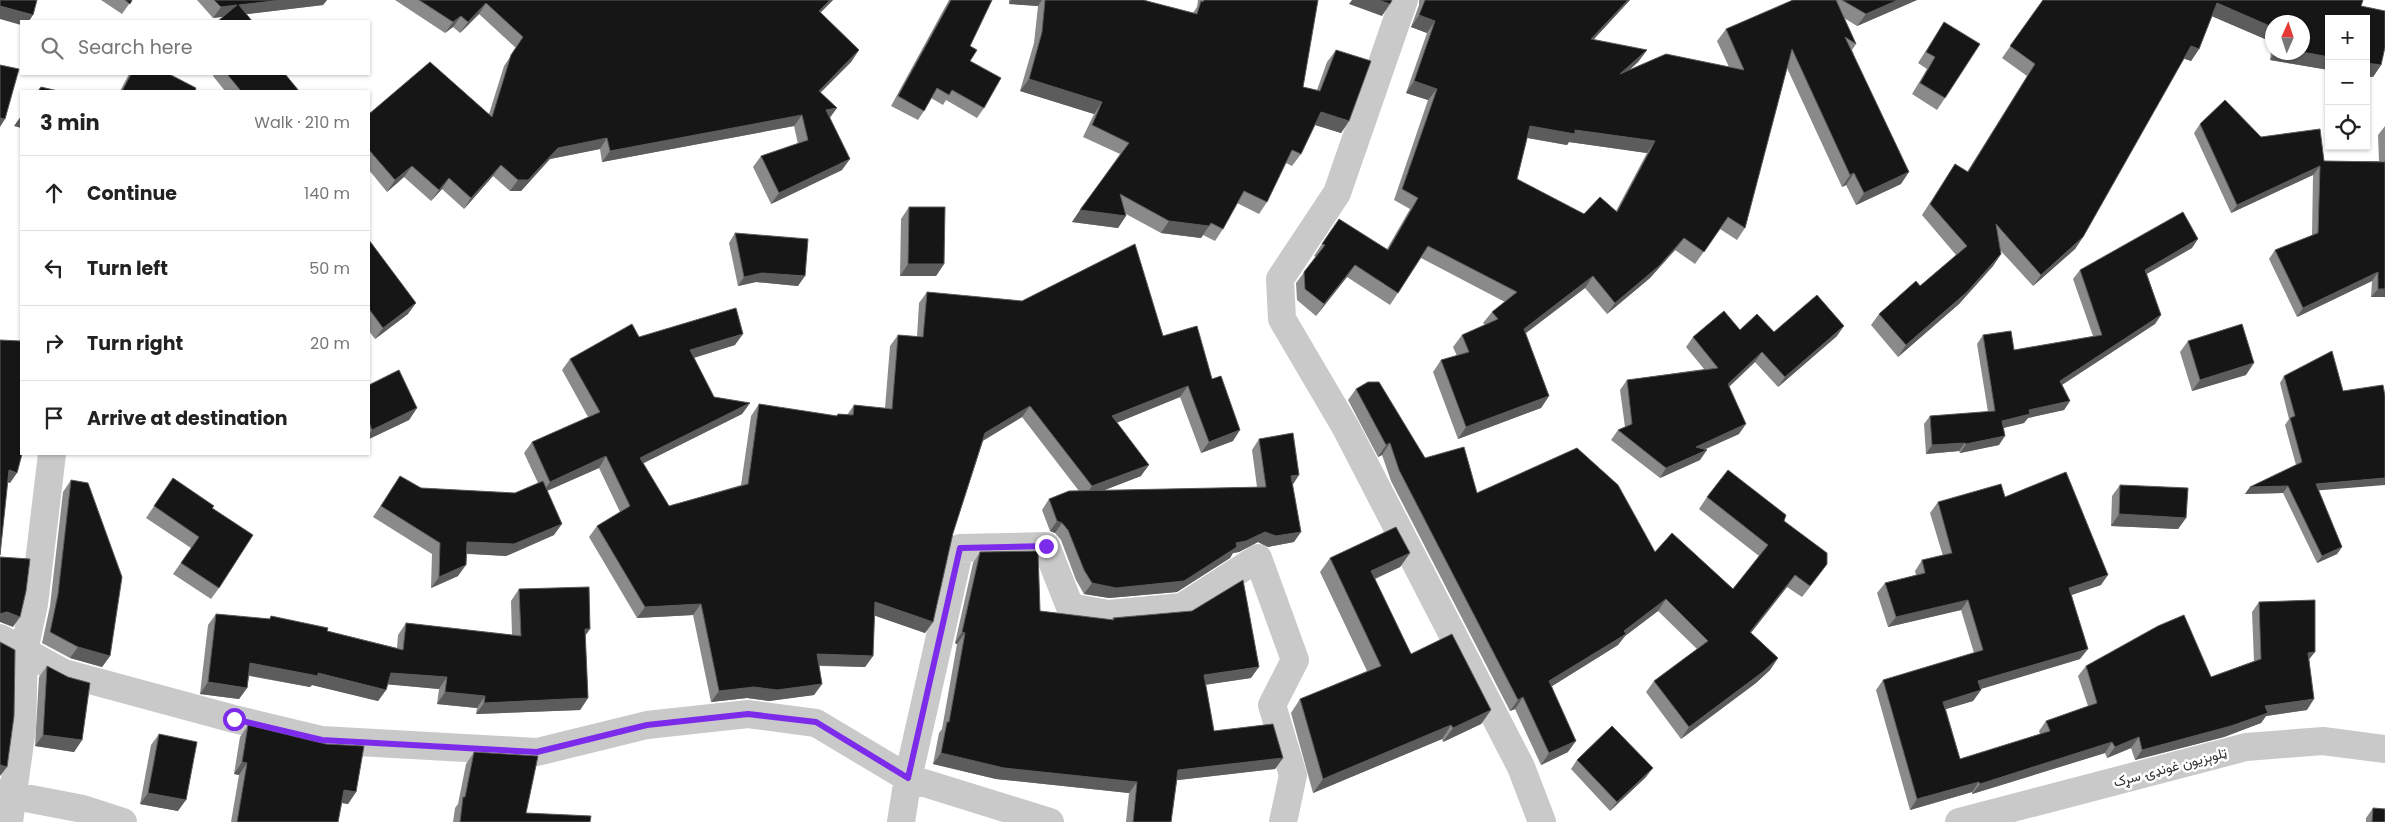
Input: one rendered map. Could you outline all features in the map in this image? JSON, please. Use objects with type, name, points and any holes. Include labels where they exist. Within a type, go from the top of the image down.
[{"type":"street","points":[[1404,0],[1337,193],[1280,279],[1282,319],[1346,428],[1516,758],[1542,822]]},
{"type":"street","points":[[52,455],[34,604],[24,651],[22,728],[8,804],[83,809],[123,822]]},
{"type":"street","points":[[901,822],[908,778],[960,548],[1046,546],[1070,607],[1108,614],[1182,607],[1258,558],[1296,660],[1272,705],[1293,775],[1283,822]]},
{"type":"street","points":[[0,638],[64,673],[234,719],[322,740],[537,752],[647,725],[748,714],[816,722],[908,778],[1050,822]]},
{"type":"street","name":"ټلوېزيون غونډۍ سړک","points":[[1959,822],[2246,747],[2323,741],[2385,748]]},
{"type":"building","points":[[0,0],[37,0],[33,15],[0,6]]},
{"type":"building","points":[[214,0],[282,0],[239,5],[251,20],[219,20],[237,5],[221,7]]},
{"type":"building","points":[[419,0],[830,0],[819,11],[859,50],[819,91],[837,108],[826,110],[850,159],[779,193],[761,156],[808,140],[802,115],[610,151],[607,138],[558,148],[528,180],[518,180],[501,165],[471,198],[449,178],[439,190],[412,166],[395,180],[370,151],[370,113],[430,62],[492,117],[511,55],[523,37],[486,3],[468,22],[461,16],[453,22]]},
{"type":"building","points":[[951,0],[992,0],[970,46],[977,50],[970,61],[1001,78],[984,108],[952,90],[949,95],[937,88],[924,111],[898,96]]},
{"type":"building","points":[[1045,0],[1143,0],[1197,14],[1201,1],[1203,2],[1204,0],[1318,0],[1303,87],[1320,91],[1336,50],[1371,61],[1349,121],[1321,112],[1301,154],[1292,150],[1267,202],[1244,191],[1223,229],[1211,223],[1209,226],[1169,221],[1120,194],[1126,216],[1080,210],[1129,143],[1092,125],[1102,102],[1029,79],[1042,32]]},
{"type":"building","points":[[1378,0],[1392,0],[1390,4]]},
{"type":"building","points":[[1425,0],[1628,0],[1591,39],[1647,50],[1620,74],[1666,54],[1744,70],[1726,29],[1793,0],[1836,0],[1856,44],[1845,37],[1909,172],[1864,193],[1854,173],[1850,175],[1792,49],[1745,228],[1728,217],[1704,252],[1684,238],[1659,266],[1615,303],[1593,276],[1524,329],[1549,396],[1466,427],[1441,360],[1469,352],[1462,335],[1498,319],[1492,312],[1517,292],[1428,246],[1398,293],[1355,265],[1324,304],[1305,289],[1304,272],[1325,245],[1322,244],[1339,219],[1388,250],[1418,198],[1402,189],[1437,89],[1414,81],[1435,21],[1419,15]],"holes":[[[1530,126],[1575,134],[1575,130],[1655,141],[1617,212],[1600,197],[1584,214],[1517,179]]]},
{"type":"building","points":[[1842,0],[1898,0],[1866,14]]},
{"type":"building","points":[[2043,0],[2363,0],[2361,6],[2385,11],[2385,47],[2381,65],[2370,64],[2370,15],[2325,15],[2325,56],[2310,53],[2310,15],[2265,15],[2265,24],[2217,3],[2199,49],[2191,46],[2083,237],[2041,275],[1996,224],[2001,254],[1967,292],[1906,345],[1879,314],[1916,281],[1920,286],[1967,246],[1930,204],[1955,164],[1968,172],[2035,64],[2010,46]]},
{"type":"building","points":[[1944,22],[1980,44],[1945,98],[1920,83],[1935,57],[1926,52]]},
{"type":"building","points":[[0,65],[19,69],[5,119],[0,118]]},
{"type":"building","points":[[130,75],[171,75],[196,88],[195,90],[123,90]]},
{"type":"building","points":[[228,75],[286,75],[298,90],[240,90]]},
{"type":"building","points":[[41,87],[54,90],[39,90]]},
{"type":"building","points":[[2225,100],[2261,137],[2320,129],[2324,161],[2385,162],[2385,289],[2378,289],[2378,272],[2303,308],[2275,250],[2318,233],[2320,166],[2237,205],[2200,124]]},
{"type":"building","points":[[909,207],[945,207],[944,264],[908,264]]},
{"type":"building","points":[[2183,212],[2198,239],[2145,270],[2161,315],[2060,381],[2070,401],[2029,410],[2030,414],[2002,421],[2005,436],[1966,444],[1932,445],[1930,416],[1995,411],[1983,335],[2011,331],[2014,350],[2102,335],[2080,270]]},
{"type":"building","points":[[735,233],[808,239],[805,276],[762,273],[744,277]]},
{"type":"building","points":[[370,241],[416,303],[383,328],[370,310]]},
{"type":"building","points":[[1135,244],[1163,336],[1197,326],[1212,379],[1221,376],[1240,430],[1209,442],[1188,386],[1112,416],[1149,465],[1092,486],[1030,406],[985,433],[953,533],[933,622],[875,602],[873,656],[817,654],[822,684],[777,690],[754,687],[719,691],[701,604],[645,607],[597,526],[630,506],[606,456],[550,482],[532,442],[600,412],[570,359],[632,324],[639,337],[736,308],[743,334],[690,350],[714,397],[750,403],[640,458],[669,506],[748,484],[759,404],[837,416],[838,414],[853,415],[854,405],[892,409],[898,335],[923,337],[927,292],[1022,301]]},
{"type":"building","points":[[1817,295],[1844,326],[1785,377],[1762,352],[1728,384],[1746,424],[1696,447],[1707,450],[1666,468],[1618,430],[1632,424],[1627,380],[1718,368],[1693,337],[1724,311],[1740,330],[1757,314],[1774,332]]},
{"type":"building","points":[[2242,324],[2254,363],[2200,380],[2188,341]]},
{"type":"building","points":[[0,340],[20,341],[20,455],[22,455],[17,473],[9,470],[0,555]]},
{"type":"building","points":[[2332,351],[2343,391],[2383,385],[2385,396],[2385,478],[2316,484],[2342,547],[2322,556],[2288,486],[2250,487],[2302,462],[2290,418],[2295,416],[2284,376]]},
{"type":"building","points":[[399,370],[417,408],[372,430],[370,425],[370,384]]},
{"type":"building","points":[[1368,382],[1379,382],[1425,458],[1464,447],[1477,493],[1577,448],[1618,485],[1655,552],[1672,533],[1733,589],[1768,545],[1707,497],[1728,470],[1786,515],[1784,521],[1827,553],[1827,564],[1810,586],[1795,575],[1750,632],[1778,658],[1764,671],[1689,727],[1654,681],[1708,641],[1666,599],[1624,631],[1626,634],[1549,681],[1576,741],[1549,753],[1523,697],[1518,700],[1399,470],[1390,443],[1386,445],[1356,389]]},
{"type":"building","points":[[1293,433],[1299,475],[1291,476],[1301,532],[1276,536],[1265,532],[1246,541],[1236,543],[1237,547],[1184,581],[1116,588],[1092,583],[1084,570],[1068,530],[1062,523],[1057,521],[1049,499],[1069,491],[1266,487],[1259,439]]},
{"type":"building","points":[[2066,472],[2108,575],[2069,588],[2088,649],[1978,681],[1981,690],[1943,702],[1960,759],[2050,731],[2046,721],[2097,703],[2086,666],[2158,626],[2184,615],[2211,677],[2261,659],[2259,602],[2315,600],[2315,652],[2308,653],[2314,699],[2265,706],[2268,713],[2231,726],[2142,750],[2139,737],[2115,747],[2112,742],[1980,784],[1979,782],[1917,799],[1883,680],[1983,650],[1968,600],[1896,617],[1885,583],[1925,573],[1922,560],[1952,553],[1938,502],[2001,484],[2005,497]]},
{"type":"building","points":[[400,476],[421,488],[515,493],[543,481],[562,524],[514,544],[467,542],[466,565],[439,577],[440,543],[381,506]]},
{"type":"building","points":[[173,478],[214,506],[212,508],[253,535],[219,588],[181,563],[199,537],[154,506]]},
{"type":"building","points":[[71,480],[88,483],[122,577],[110,656],[78,647],[50,632],[58,594]]},
{"type":"building","points":[[2120,485],[2188,488],[2186,518],[2119,514]]},
{"type":"building","points":[[1396,527],[1410,553],[1371,571],[1411,654],[1452,634],[1491,710],[1453,728],[1451,725],[1323,779],[1300,699],[1381,666],[1330,558]]},
{"type":"building","points":[[1038,551],[1040,611],[1114,620],[1113,618],[1192,611],[1243,580],[1259,667],[1204,675],[1214,731],[1273,724],[1283,758],[1178,770],[1171,822],[1133,822],[1137,782],[1004,768],[941,753],[947,722],[949,722],[965,633],[962,632],[980,552]]},
{"type":"building","points":[[0,557],[30,559],[20,617],[7,612],[0,614]]},
{"type":"building","points":[[589,587],[590,629],[585,629],[588,698],[484,703],[485,696],[445,692],[447,677],[391,673],[386,690],[318,673],[318,676],[250,663],[247,688],[208,682],[216,614],[270,619],[271,616],[328,628],[327,631],[403,650],[406,623],[521,636],[519,589]]},
{"type":"building","points":[[0,642],[15,650],[14,716],[7,767],[0,765]]},
{"type":"building","points":[[47,666],[68,677],[90,683],[82,740],[43,735]]},
{"type":"building","points":[[248,725],[326,744],[364,746],[356,792],[344,790],[338,822],[237,822],[247,763],[242,762]]},
{"type":"building","points":[[1612,726],[1653,768],[1617,802],[1577,760]]},
{"type":"building","points":[[159,734],[197,742],[186,800],[148,793]]},
{"type":"building","points":[[474,752],[538,756],[526,813],[591,816],[590,822],[460,822],[463,797],[465,797]]},
{"type":"building","points":[[2373,808],[2385,809],[2385,822],[2372,822]]},
{"type":"route","points":[[234,719],[322,740],[537,752],[647,725],[748,714],[816,722],[908,778],[960,548],[1046,546]]}]
